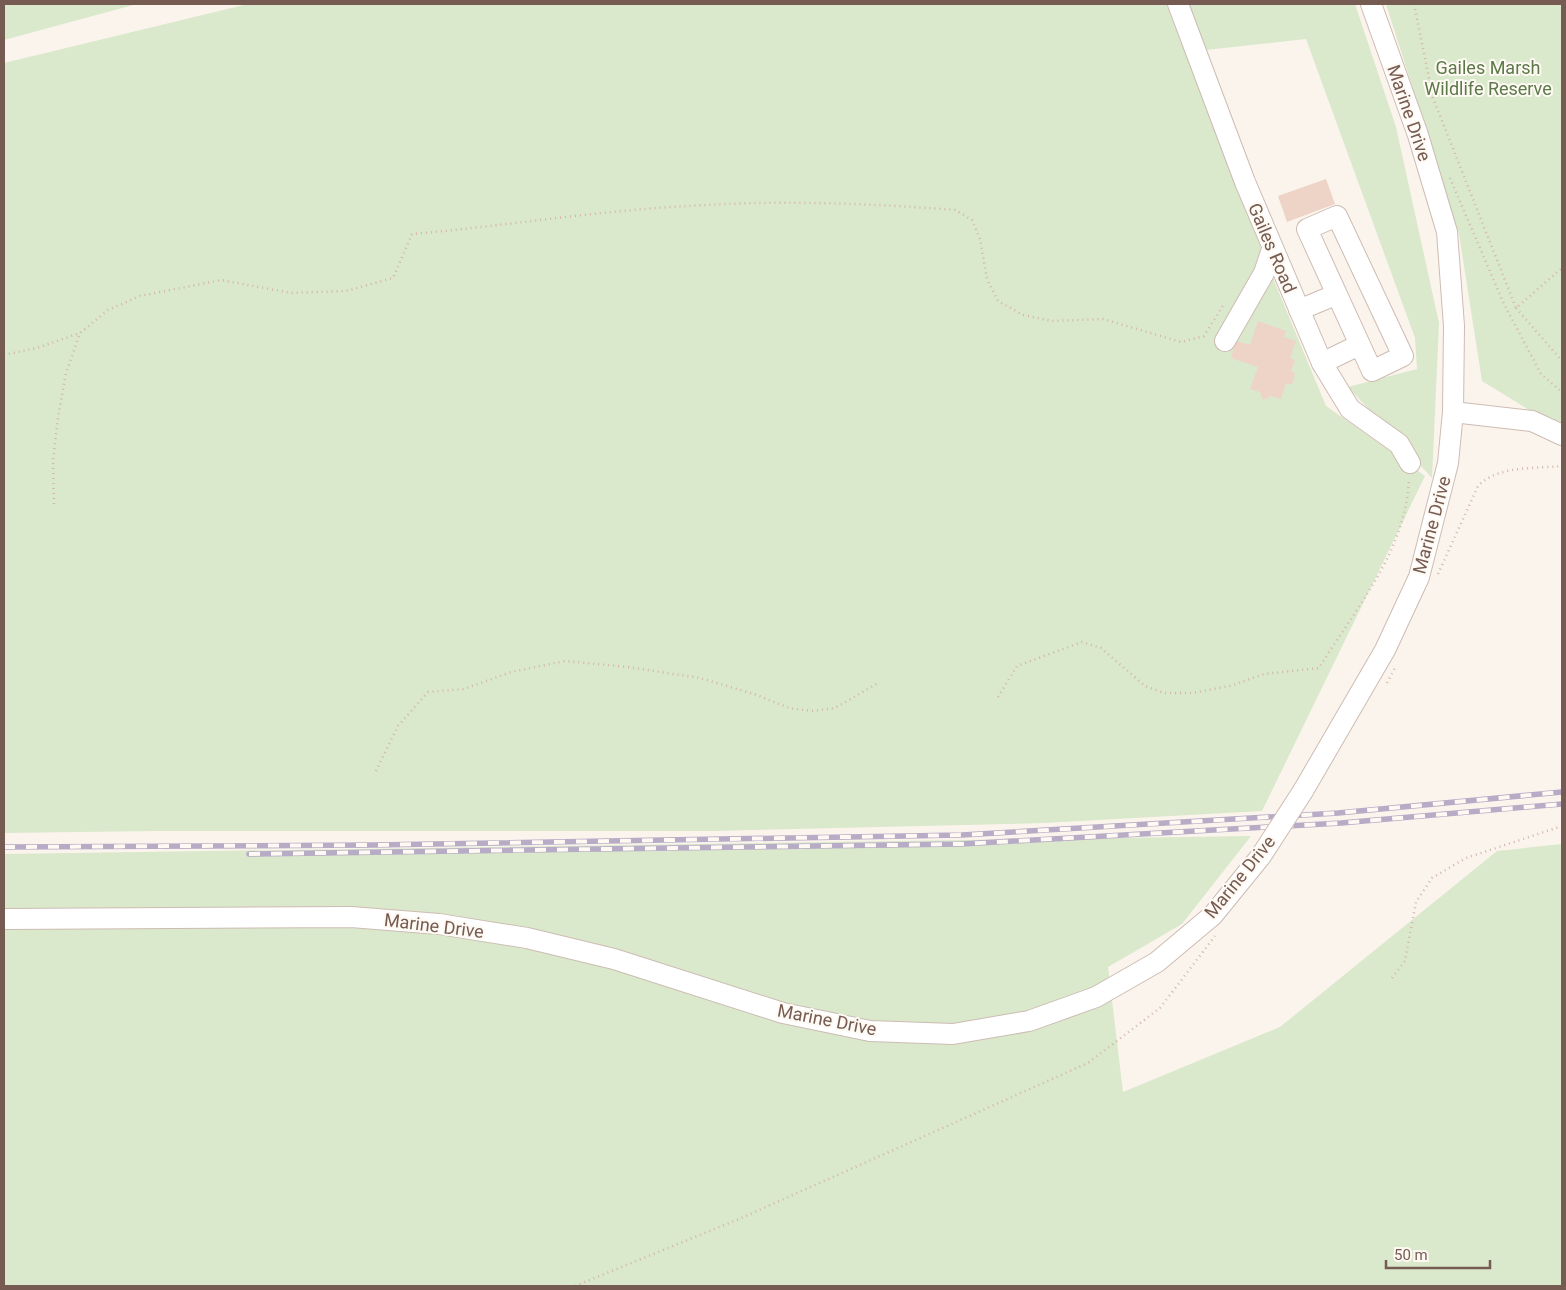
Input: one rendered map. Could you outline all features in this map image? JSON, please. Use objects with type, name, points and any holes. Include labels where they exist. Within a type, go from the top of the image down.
[{"type":"street","name":"Gailes Road","points":[[1178,4],[1272,249],[1322,363],[1350,410],[1399,444],[1410,463]]},
{"type":"street","name":"Marine Drive","points":[[4,919],[351,918],[438,924],[528,938],[614,959],[792,1015],[870,1031],[953,1034],[1029,1022],[1096,997],[1157,962],[1212,915],[1261,856],[1303,791],[1385,650],[1419,578],[1448,463],[1454,412],[1454,326],[1446,232],[1418,135],[1371,4]]},
{"type":"street","points":[[1338,216],[1403,356],[1372,372],[1335,294],[1307,229],[1338,216]]},
{"type":"street","points":[[1225,342],[1264,273],[1272,249]]},
{"type":"street","points":[[1299,310],[1335,294]]},
{"type":"street","points":[[1322,363],[1359,345]]},
{"type":"street","points":[[1454,412],[1532,421],[1562,435]]},
{"type":"path","points":[[1414,4],[1434,98],[1511,298],[1516,308],[1562,361]]},
{"type":"path","points":[[1449,176],[1503,302],[1541,374],[1562,392]]},
{"type":"path","points":[[4,355],[37,348],[80,333],[108,310],[140,296],[182,286],[221,280],[291,293],[346,291],[392,278],[412,234],[689,206],[830,204],[955,210],[972,220],[980,239],[987,278],[998,301],[1023,315],[1052,321],[1103,319],[1182,342],[1204,336],[1224,304]]},
{"type":"path","points":[[1516,308],[1562,268]]},
{"type":"path","points":[[1503,302],[1511,298]]},
{"type":"path","points":[[54,504],[53,461],[58,417],[66,373],[80,333]]},
{"type":"path","points":[[998,697],[1017,666],[1082,642],[1101,648],[1145,686],[1164,693],[1192,693],[1230,686],[1264,674],[1319,668],[1392,550],[1409,499],[1410,463]]},
{"type":"path","points":[[1436,578],[1478,486],[1486,478],[1498,473],[1562,466]]},
{"type":"path","points":[[376,771],[398,726],[428,692],[464,689],[511,672],[565,661],[700,678],[757,695],[790,708],[812,711],[835,708],[878,683]]},
{"type":"path","points":[[1382,690],[1397,665]]},
{"type":"path","points":[[1392,978],[1405,962],[1414,907],[1420,893],[1432,878],[1466,858],[1562,826]]},
{"type":"path","points":[[575,1286],[739,1219],[1088,1063],[1160,1008],[1216,935]]},
{"type":"green space","points":[[4,4],[137,4],[4,40]]},
{"type":"green space","points":[[248,4],[1166,4],[1270,271],[1326,406],[1425,476],[1262,811],[1044,823],[715,831],[156,831],[4,833],[4,63]]},
{"type":"green space","points":[[1189,4],[1355,4],[1396,127],[1439,323],[1432,478],[1348,387],[1417,369],[1415,338],[1306,39],[1206,50]]},
{"type":"green space","name":"Gailes Marsh Wildlife Reserve","points":[[1386,4],[1562,4],[1562,430],[1482,381],[1459,234]]},
{"type":"green space","points":[[1251,836],[1182,924],[1108,967],[1123,1092],[1280,1027],[1497,851],[1562,844],[1562,1286],[4,1286],[4,854]]},
{"type":"building","points":[[1326,179],[1335,204],[1287,222],[1278,196]]},
{"type":"building","points":[[1258,321],[1286,331],[1284,337],[1296,341],[1290,358],[1295,360],[1291,372],[1295,373],[1292,385],[1286,383],[1281,399],[1270,396],[1267,399],[1262,399],[1260,392],[1250,389],[1258,367],[1231,358],[1236,341],[1250,345]]},
{"type":"railway","points":[[4,847],[374,845],[962,835],[1338,813],[1562,792]]},
{"type":"railway","points":[[249,854],[961,844],[1341,823],[1562,804]]}]
